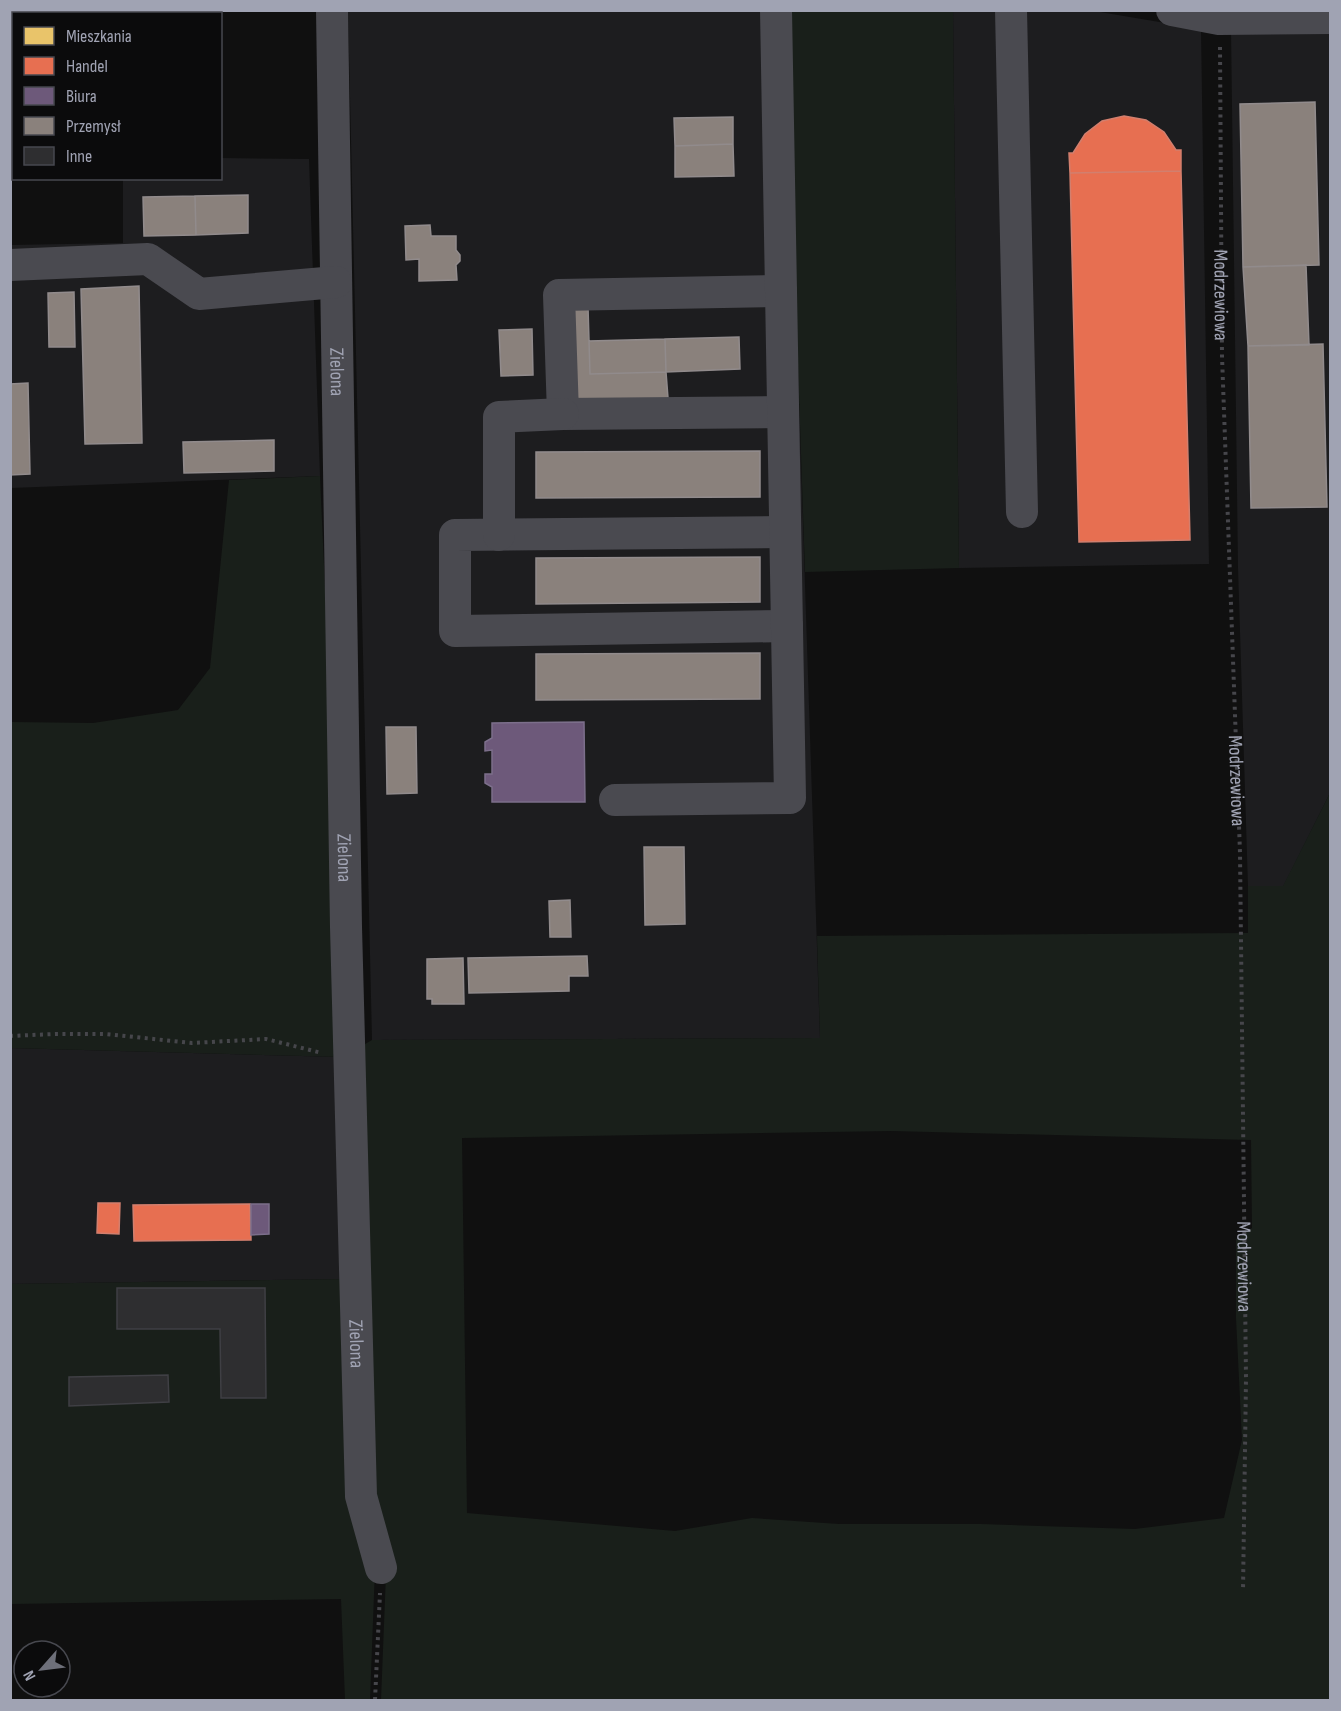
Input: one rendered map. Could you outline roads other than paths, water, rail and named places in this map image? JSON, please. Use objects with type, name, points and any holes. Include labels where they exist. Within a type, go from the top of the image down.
[{"type":"street","name":"Zielona","points":[[332,10],[346,927],[361,1496],[381,1568]]},
{"type":"street","points":[[615,800],[790,798],[776,10]]},
{"type":"street","points":[[1011,10],[1022,512]]},
{"type":"street","points":[[1172,10],[1219,19],[1330,18]]},
{"type":"street","points":[[10,265],[148,259],[199,294],[336,282]]},
{"type":"street","points":[[563,414],[559,295],[781,291]]},
{"type":"street","points":[[499,535],[499,417],[563,414],[783,412]]},
{"type":"street","points":[[785,532],[455,535],[455,631],[787,626]]}]
